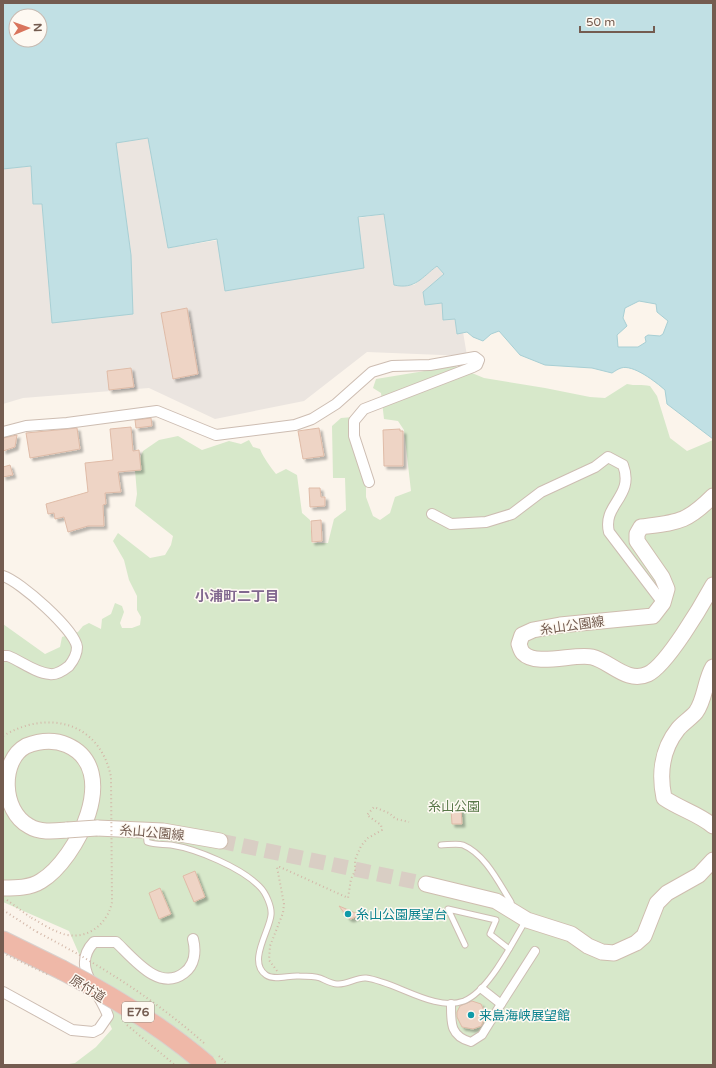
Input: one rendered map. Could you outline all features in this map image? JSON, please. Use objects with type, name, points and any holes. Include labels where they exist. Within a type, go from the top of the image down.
[{"type":"highway","name":"E76","points":[[3,941],[132,1017],[190,1065]]},
{"type":"highway","name":"E76","points":[[58,974],[130,1007],[160,1027],[210,1054]]},
{"type":"main road","points":[[663,603],[667,589],[662,577],[637,541],[637,534],[641,527],[681,521],[697,512],[713,496]]},
{"type":"main road","name":"糸山公園線","points":[[663,603],[653,616],[645,618],[597,620],[533,630],[522,636],[519,644],[523,653],[530,657],[545,659],[591,656],[623,674],[638,676],[649,674],[662,662],[693,620],[713,585]]},
{"type":"main road","points":[[713,667],[708,676],[696,712],[679,728],[668,742],[662,765],[661,786],[664,798],[678,807],[705,820],[713,826]]},
{"type":"main road","name":"糸山公園線","points":[[3,888],[28,886],[41,881],[62,863],[73,848],[82,830],[93,798],[93,784],[90,770],[83,758],[73,748],[62,743],[50,741],[38,742],[24,747],[8,766],[5,793],[14,814],[21,822],[30,828],[49,831],[67,830],[97,828],[163,831],[220,842]]},
{"type":"main road","points":[[426,884],[496,901],[512,909],[527,920],[571,934],[588,946],[602,952],[614,953],[636,943],[644,936],[657,903],[667,893],[699,875],[713,860]]},
{"type":"street","points":[[3,432],[26,426],[67,423],[157,411],[216,435],[295,425],[312,419],[336,404],[372,372],[392,366],[430,365],[476,357],[479,360],[477,365],[364,409],[354,420],[354,436],[369,482]]},
{"type":"street","points":[[432,514],[451,524],[486,522],[512,514],[541,492],[595,467],[608,457],[623,465],[627,476],[622,495],[610,512],[607,522],[609,532],[663,603]]},
{"type":"street","points":[[3,576],[10,578],[23,586],[73,636],[77,648],[74,661],[64,670],[50,675],[35,670],[8,656],[3,656]]},
{"type":"street","points":[[3,992],[72,1030],[93,1032],[99,1029],[108,1016],[85,974],[85,961],[88,948],[94,942],[116,942],[153,976],[165,980],[177,979],[187,971],[196,950],[194,939]]},
{"type":"street","points":[[451,1004],[451,1026],[461,1039],[471,1042],[482,1035],[535,951]]},
{"type":"street","points":[[482,989],[501,1004]]},
{"type":"lane","points":[[146,830],[147,842],[170,845],[205,854],[244,875],[260,888],[270,907],[271,915],[260,947],[259,959],[261,968],[266,974],[273,977],[298,976],[318,978],[336,984],[349,983],[363,977],[379,980],[436,1002],[451,1004],[464,1001],[482,989],[527,920]]},
{"type":"lane","points":[[441,845],[462,845],[478,855],[512,902],[512,909]]},
{"type":"lane","points":[[465,945],[448,909],[496,920],[490,934],[508,949]]},
{"type":"path","points":[[281,977],[269,960],[270,946],[284,913],[284,904],[277,867],[280,867],[348,898],[351,879],[355,871],[355,860],[361,846],[368,838],[382,830],[381,825],[367,815],[374,806],[389,813],[396,819],[409,822]]},
{"type":"path","points":[[3,897],[30,917]]},
{"type":"path","points":[[3,910],[37,932],[79,954],[138,990],[176,1018],[210,1054],[228,1065]]},
{"type":"path","name":"原付道","points":[[3,953],[58,974]]},
{"type":"path","points":[[126,1024],[175,1065]]},
{"type":"shaded area","points":[[149,138],[168,248],[384,214],[394,285],[414,285],[437,266],[444,274],[423,292],[425,304],[442,303],[455,319],[457,333],[463,332],[467,356],[367,352],[304,401],[215,419],[149,388],[23,398],[3,404],[3,169],[31,166],[33,204],[42,203],[52,323],[131,255],[115,143]]},
{"type":"green space","name":"糸山公園","points":[[455,366],[484,378],[590,397],[605,398],[627,384],[650,386],[657,396],[670,438],[687,451],[713,440],[713,1065],[63,1065],[75,1063],[96,1047],[112,1029],[69,931],[3,902],[3,624],[45,654],[60,647],[62,637],[78,632],[83,626],[89,623],[101,629],[102,619],[111,614],[115,603],[122,606],[124,612],[120,623],[122,628],[132,628],[140,625],[141,617],[137,610],[137,596],[129,580],[124,560],[113,541],[118,533],[150,558],[165,555],[171,545],[173,536],[135,506],[137,494],[135,470],[143,451],[159,440],[178,436],[202,450],[229,441],[241,444],[249,440],[253,447],[260,449],[276,474],[286,469],[297,475],[302,513],[310,520],[312,543],[328,543],[334,519],[346,510],[345,478],[333,478],[332,426],[341,418],[353,417],[366,483],[366,497],[373,516],[380,520],[390,513],[395,497],[411,491],[404,430],[398,421],[384,419],[381,393],[373,388],[376,379]]},
{"type":"water","points":[[3,3],[713,3],[713,439],[667,404],[665,390],[638,371],[626,367],[620,368],[612,373],[592,368],[545,365],[520,355],[499,331],[491,334],[483,341],[473,337],[467,332],[457,334],[455,319],[443,320],[442,303],[425,305],[423,292],[444,274],[437,266],[418,282],[407,286],[394,285],[384,214],[358,217],[364,268],[225,291],[217,239],[168,248],[148,138],[116,143],[131,255],[133,314],[52,323],[42,204],[33,204],[31,166],[3,169]],"holes":[[[639,301],[656,304],[657,312],[668,321],[663,334],[660,336],[648,335],[645,337],[646,342],[638,347],[618,347],[617,335],[627,326],[623,318],[625,308]]]},
{"type":"building","points":[[187,308],[198,374],[173,379],[161,313]]},
{"type":"building","points":[[131,368],[134,387],[109,390],[107,371]]},
{"type":"building","points":[[151,418],[152,426],[136,428],[135,420]]},
{"type":"building","points":[[131,427],[133,451],[139,450],[141,470],[118,472],[121,492],[105,493],[106,504],[103,505],[104,526],[88,526],[68,532],[64,517],[55,519],[54,513],[48,514],[46,504],[88,492],[85,463],[113,460],[110,429]]},
{"type":"building","points":[[77,428],[80,449],[30,458],[26,433]]},
{"type":"building","points":[[319,428],[324,456],[303,459],[298,431]]},
{"type":"building","points":[[400,429],[400,431],[403,431],[403,466],[384,466],[383,430]]},
{"type":"building","points":[[17,435],[15,447],[3,451],[3,438]]},
{"type":"building","points":[[10,465],[13,475],[3,477],[3,467]]},
{"type":"building","points":[[309,488],[320,488],[321,497],[325,497],[325,506],[310,507]]},
{"type":"building","points":[[321,520],[322,541],[312,542],[311,521]]},
{"type":"building","points":[[451,809],[461,809],[462,824],[452,824]]},
{"type":"building","points":[[195,871],[205,897],[194,902],[183,876]]},
{"type":"building","points":[[160,888],[171,914],[159,919],[149,893]]},
{"type":"building","points":[[339,906],[360,915],[351,919],[348,918]]},
{"type":"building","name":"来島海峡展望館","points":[[472,1001],[481,1004],[486,1015],[481,1026],[473,1029],[462,1027],[457,1017],[457,1012],[460,1006]]},
{"type":"tunnel","points":[[220,841],[426,884]]},
{"type":"place","name":"糸山公園展望台","points":[[348,914]]},
{"type":"place","name":"来島海峡展望館","points":[[471,1015]]},
{"type":"district","name":"小浦町二丁目","points":[[237,596]]}]
